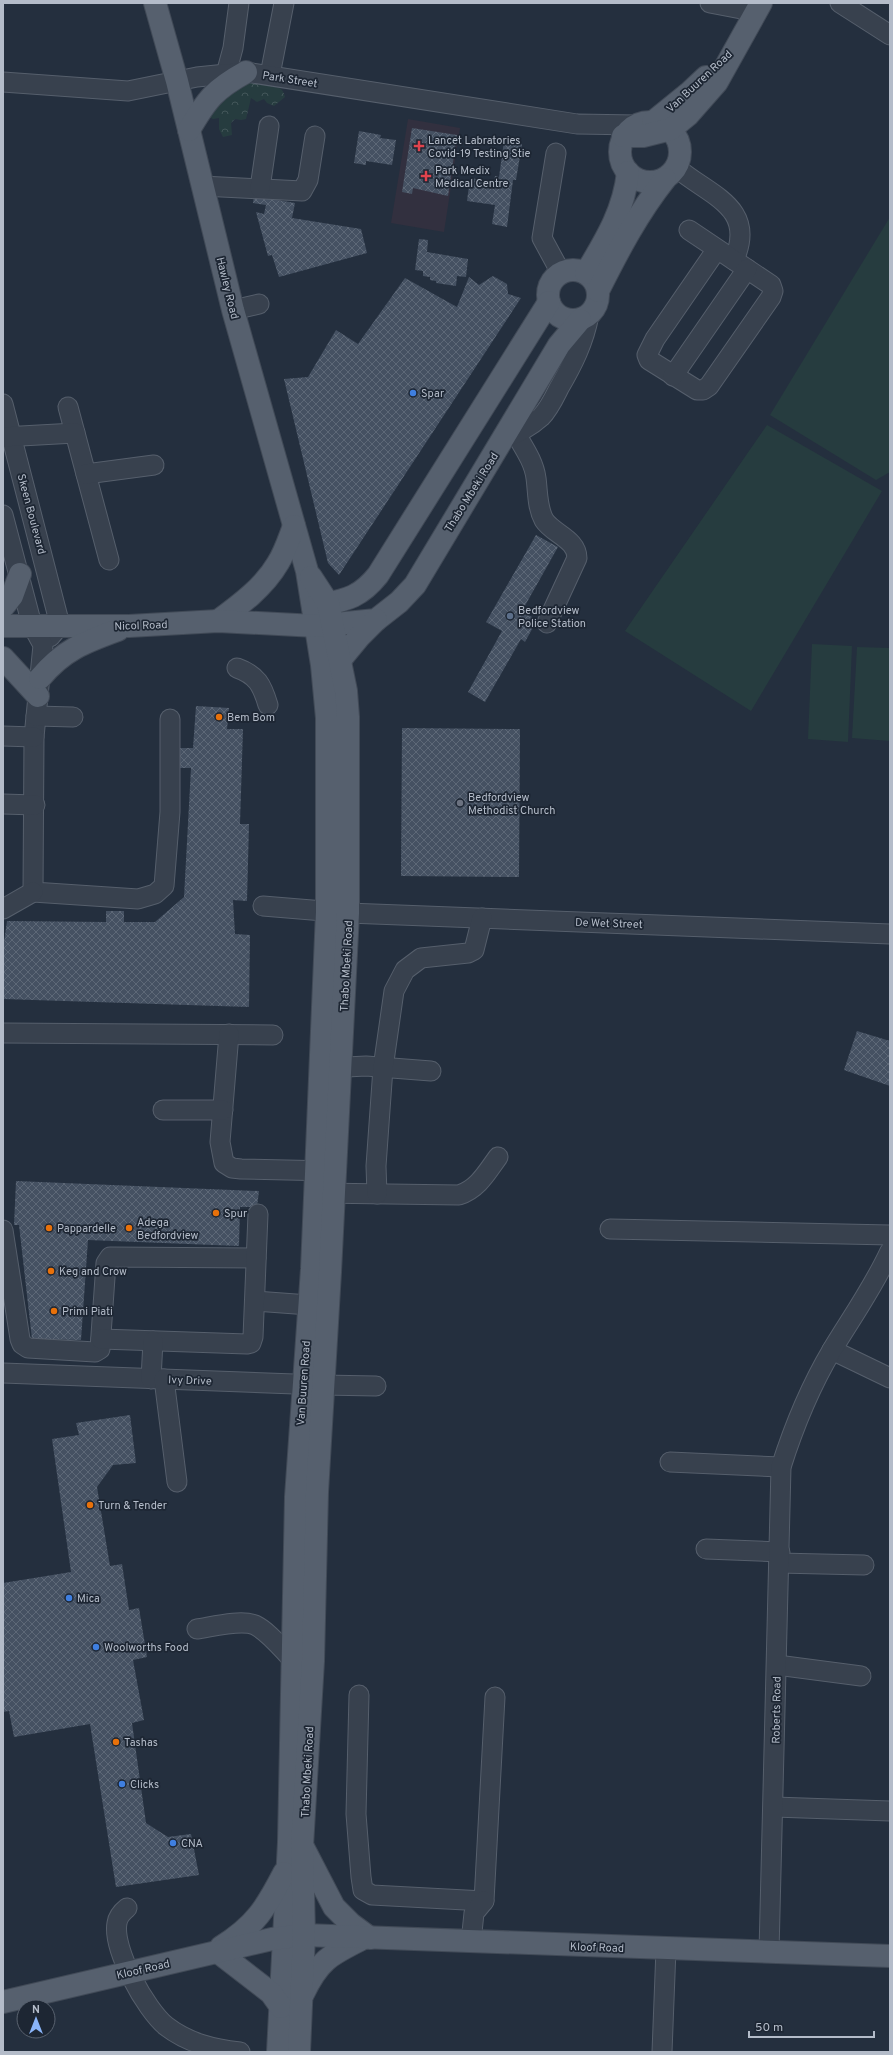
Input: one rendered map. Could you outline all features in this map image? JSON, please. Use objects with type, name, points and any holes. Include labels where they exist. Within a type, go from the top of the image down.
[{"type":"main road","name":"Hawley Road","points":[[155,3],[177,81],[233,310],[307,571],[322,615]]},
{"type":"main road","points":[[736,47],[759,7]]},
{"type":"main road","name":"Van Buuren Road","points":[[646,128],[688,115],[717,82],[736,47]]},
{"type":"main road","name":"Van Buuren Road","points":[[646,128],[690,92],[736,47]]},
{"type":"main road","points":[[188,130],[209,98],[236,73]]},
{"type":"main road","points":[[592,282],[626,237],[649,200],[674,167],[705,110],[717,82]]},
{"type":"main road","points":[[646,128],[620,147],[621,158],[628,172],[640,180],[649,182],[674,167]]},
{"type":"main road","name":"Van Buuren Road","points":[[646,128],[677,136],[674,167]]},
{"type":"main road","points":[[592,282],[578,270],[561,273],[550,286],[548,294],[549,302],[557,315],[572,320],[585,317],[597,304],[592,282],[624,200],[628,172]]},
{"type":"main road","points":[[322,615],[357,596],[368,588],[397,546],[549,302]]},
{"type":"main road","name":"Thabo Mbeki Road","points":[[321,1270],[348,717],[346,691],[331,662],[376,620],[399,602],[415,585],[426,564],[510,436],[559,345],[585,317]]},
{"type":"main road","points":[[218,621],[241,604],[265,580],[278,563],[294,526]]},
{"type":"main road","points":[[397,546],[426,564]]},
{"type":"main road","points":[[3,606],[12,596],[20,574]]},
{"type":"main road","points":[[322,615],[376,620]]},
{"type":"main road","points":[[322,615],[331,662]]},
{"type":"main road","name":"Nicol Road","points":[[3,626],[32,624],[129,626],[218,621],[280,623],[322,615]]},
{"type":"main road","points":[[3,658],[38,697],[53,662],[72,649],[129,626]]},
{"type":"main road","name":"Thabo Mbeki Road","points":[[326,1170],[319,1112],[330,1068],[323,1025],[338,913]]},
{"type":"main road","name":"Van Buuren Road","points":[[313,1385],[309,1305],[321,1270]]},
{"type":"main road","name":"Van Buuren Road","points":[[306,1494],[321,1270]]},
{"type":"main road","name":"Thabo Mbeki Road","points":[[278,2052],[280,2007],[294,1936],[302,1846],[306,1494]]},
{"type":"main road","name":"Thabo Mbeki Road","points":[[299,2052],[301,1998],[287,1868],[303,1661]]},
{"type":"main road","points":[[301,1998],[310,1979],[323,1961],[366,1938],[334,1907],[302,1846]]},
{"type":"main road","points":[[280,2007],[270,1993],[214,1953],[233,1940],[257,1918],[271,1898],[287,1868]]},
{"type":"main road","name":"Kloof Road","points":[[3,2002],[128,1972],[294,1936],[890,1956]]},
{"type":"street","points":[[236,73],[233,48],[239,3]]},
{"type":"street","points":[[270,75],[284,3]]},
{"type":"street","points":[[710,3],[759,7]]},
{"type":"street","points":[[840,3],[890,36]]},
{"type":"street","name":"Park Street","points":[[3,82],[128,91],[177,81],[236,73],[270,75],[577,124],[600,134],[646,128]]},
{"type":"street","points":[[260,188],[269,126]]},
{"type":"street","points":[[202,186],[302,191],[308,180],[315,136]]},
{"type":"street","points":[[556,153],[542,238],[561,273]]},
{"type":"street","points":[[673,376],[740,264],[741,237],[740,225],[736,216],[728,205],[674,167]]},
{"type":"street","points":[[689,230],[771,285],[774,291],[709,386],[703,390],[697,390],[649,360],[647,355],[650,346],[717,249]]},
{"type":"street","points":[[233,310],[259,304]]},
{"type":"street","name":"Skeen Boulevard","points":[[3,404],[7,437],[60,625]]},
{"type":"street","points":[[68,407],[109,560]]},
{"type":"street","points":[[7,437],[75,433]]},
{"type":"street","points":[[510,436],[533,466],[539,509],[545,521],[572,544],[577,551],[577,558],[547,623]]},
{"type":"street","points":[[86,474],[154,465]]},
{"type":"street","points":[[3,514],[32,624],[43,645],[34,737],[33,892]]},
{"type":"street","points":[[43,645],[60,625]]},
{"type":"street","points":[[237,668],[250,673],[264,693],[268,705]]},
{"type":"street","points":[[38,697],[73,717]]},
{"type":"street","points":[[3,909],[33,892],[138,899],[155,894],[164,886],[170,812],[170,719]]},
{"type":"street","points":[[3,736],[34,737]]},
{"type":"street","points":[[3,804],[34,805]]},
{"type":"street","name":"De Wet Street","points":[[263,906],[338,913],[890,934]]},
{"type":"street","points":[[377,1194],[376,1166],[383,1068],[394,991],[405,970],[421,958],[468,953],[474,950],[482,918]]},
{"type":"street","points":[[3,1033],[272,1035]]},
{"type":"street","points":[[229,1034],[220,1142],[224,1163],[232,1168],[241,1169],[326,1170]]},
{"type":"street","points":[[330,1068],[383,1068],[430,1071]]},
{"type":"street","points":[[163,1110],[223,1110]]},
{"type":"street","points":[[325,1193],[459,1195],[469,1192],[479,1183],[498,1157]]},
{"type":"street","points":[[101,1339],[247,1344],[253,1340],[258,1214]]},
{"type":"street","points":[[610,1229],[890,1235]]},
{"type":"street","points":[[3,1230],[22,1344],[28,1348],[95,1352],[100,1349],[106,1263],[110,1256],[256,1258]]},
{"type":"street","name":"Roberts Road","points":[[769,1952],[774,1807],[781,1467],[804,1406],[832,1350],[870,1291],[890,1251]]},
{"type":"street","points":[[255,1301],[309,1305]]},
{"type":"street","points":[[153,1341],[158,1379],[177,1482]]},
{"type":"street","points":[[832,1350],[890,1378]]},
{"type":"street","name":"Ivy Drive","points":[[3,1373],[376,1386]]},
{"type":"street","points":[[670,1462],[781,1467]]},
{"type":"street","points":[[706,1549],[864,1565]]},
{"type":"street","points":[[196,1629],[236,1624],[253,1625],[262,1630],[303,1661]]},
{"type":"street","points":[[777,1665],[861,1676]]},
{"type":"street","points":[[359,1695],[356,1814],[360,1877],[363,1890],[372,1895],[484,1902]]},
{"type":"street","points":[[478,1942],[474,1913],[484,1902],[495,1697]]},
{"type":"street","points":[[774,1807],[890,1811]]},
{"type":"street","points":[[127,1908],[122,1912],[116,1925],[128,1972],[153,2014],[165,2026],[195,2043],[218,2051],[240,2052]]},
{"type":"street","points":[[662,2052],[666,1949]]},
{"type":"shaded area","name":"Park Medix Medical Centre","points":[[408,119],[460,128],[444,232],[391,223]]},
{"type":"green space","points":[[235,80],[267,81],[272,87],[281,89],[285,97],[274,106],[267,103],[264,99],[257,102],[251,98],[246,119],[235,119],[231,123],[232,135],[223,137],[219,129],[219,118],[213,119],[209,117]]},
{"type":"green space","points":[[890,217],[890,472],[876,480],[770,415]]},
{"type":"green space","points":[[767,425],[882,491],[751,711],[625,631]]},
{"type":"green space","points":[[812,644],[852,646],[848,742],[808,739]]},
{"type":"green space","points":[[857,647],[890,648],[890,741],[852,738]]},
{"type":"building","points":[[412,128],[457,135],[448,196],[413,188],[412,194],[402,192]]},
{"type":"building","points":[[359,131],[381,135],[380,138],[396,140],[392,165],[366,161],[366,165],[354,163]]},
{"type":"building","points":[[504,141],[522,144],[516,180],[513,180],[507,227],[492,224],[495,205],[467,201],[470,178],[494,182],[495,176],[499,177]]},
{"type":"building","points":[[254,196],[295,203],[292,218],[361,229],[367,253],[279,277],[272,255],[268,256],[256,212],[264,214],[266,205],[253,203]]},
{"type":"building","points":[[419,239],[428,240],[427,252],[468,259],[466,277],[457,276],[456,286],[436,283],[436,281],[430,280],[430,277],[423,276],[423,271],[415,270]]},
{"type":"building","points":[[493,276],[507,284],[508,294],[521,298],[339,575],[328,563],[284,379],[308,377],[336,330],[358,344],[405,278],[457,307],[469,277],[479,285]]},
{"type":"building","name":"Bedfordview Police Station","points":[[536,535],[558,547],[522,611],[537,620],[525,642],[521,639],[485,702],[468,692],[502,631],[486,622]]},
{"type":"building","points":[[196,706],[229,708],[227,729],[243,729],[240,824],[249,824],[247,901],[233,900],[235,934],[250,935],[249,1007],[3,999],[3,949],[7,921],[106,922],[106,911],[124,911],[124,922],[155,922],[184,897],[191,768],[180,768],[180,748],[193,748]]},
{"type":"building","name":"Bedfordview Methodist Church","points":[[402,728],[520,729],[519,877],[401,876]]},
{"type":"building","points":[[857,1031],[890,1041],[890,1086],[844,1070]]},
{"type":"building","points":[[16,1181],[259,1191],[257,1207],[240,1207],[239,1246],[88,1240],[81,1340],[32,1339],[19,1225],[14,1225]]},
{"type":"building","points":[[130,1415],[136,1463],[113,1465],[97,1487],[110,1566],[122,1564],[129,1610],[139,1608],[147,1657],[133,1660],[144,1720],[132,1723],[146,1823],[168,1837],[191,1834],[199,1875],[116,1887],[90,1724],[14,1737],[9,1711],[3,1712],[3,1583],[71,1572],[52,1439],[79,1435],[76,1423]]},
{"type":"place","name":"Lancet Labratories Covid-19 Testing Stie","points":[[419,146]]},
{"type":"place","name":"Park Medix Medical Centre","points":[[426,176]]},
{"type":"place","name":"Spar","points":[[413,393]]},
{"type":"place","name":"Bedfordview Police Station","points":[[510,616]]},
{"type":"place","name":"Bem Bom","points":[[219,717]]},
{"type":"place","name":"Bedfordview Methodist Church","points":[[460,803]]},
{"type":"place","name":"Spur","points":[[216,1213]]},
{"type":"place","name":"Pappardelle","points":[[49,1228]]},
{"type":"place","name":"Adega Bedfordview","points":[[129,1228]]},
{"type":"place","name":"Keg and Crow","points":[[51,1271]]},
{"type":"place","name":"Primi Piati","points":[[54,1311]]},
{"type":"place","name":"Turn & Tender","points":[[90,1505]]},
{"type":"place","name":"Mica","points":[[69,1598]]},
{"type":"place","name":"Woolworths Food","points":[[96,1647]]},
{"type":"place","name":"Tashas","points":[[116,1742]]},
{"type":"place","name":"Clicks","points":[[122,1784]]},
{"type":"place","name":"CNA","points":[[173,1843]]}]
